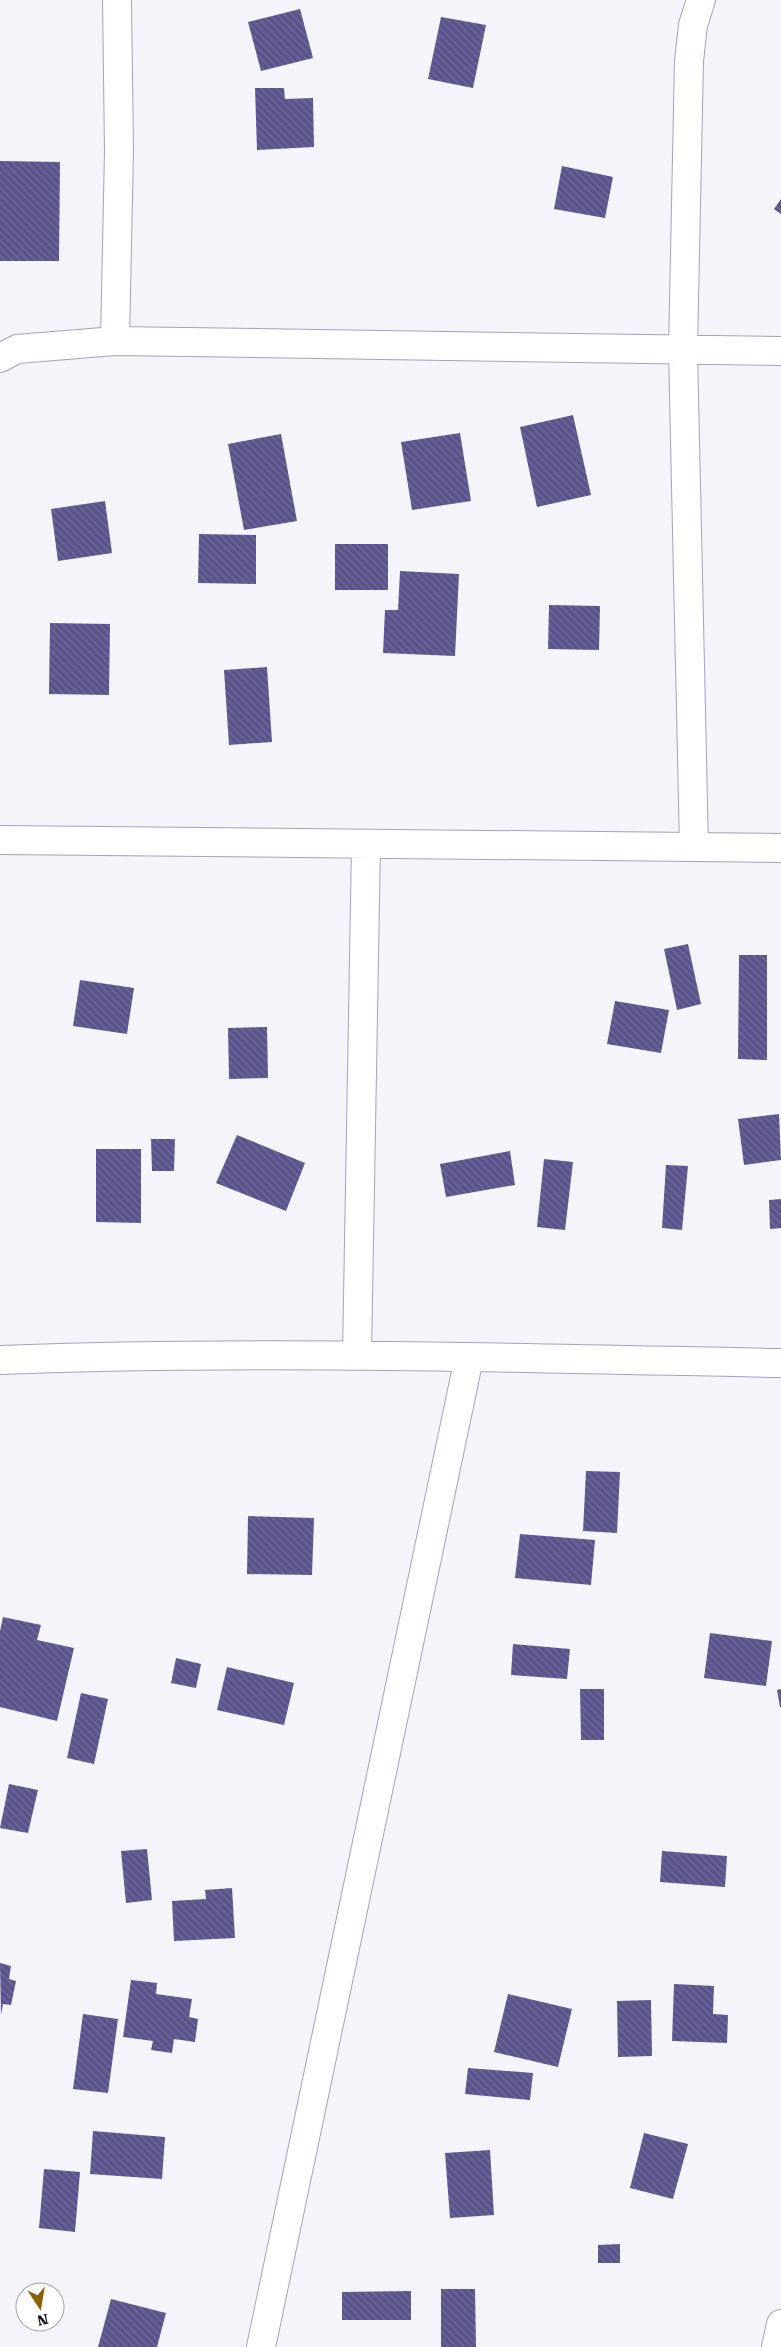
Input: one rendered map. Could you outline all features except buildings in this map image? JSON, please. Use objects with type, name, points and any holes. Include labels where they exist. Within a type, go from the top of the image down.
[{"type":"street","points":[[115,341],[119,151],[117,0]]},
{"type":"street","points":[[694,847],[683,350],[689,62],[693,25],[700,0]]},
{"type":"street","points":[[0,358],[16,349],[115,341],[781,351]]},
{"type":"street","points":[[0,840],[781,848]]},
{"type":"street","points":[[357,1356],[366,844]]},
{"type":"street","points":[[0,1360],[132,1356],[357,1356],[781,1363]]},
{"type":"street","points":[[261,2347],[469,1358]]},
{"type":"street","points":[[776,2347],[781,2324]]}]
